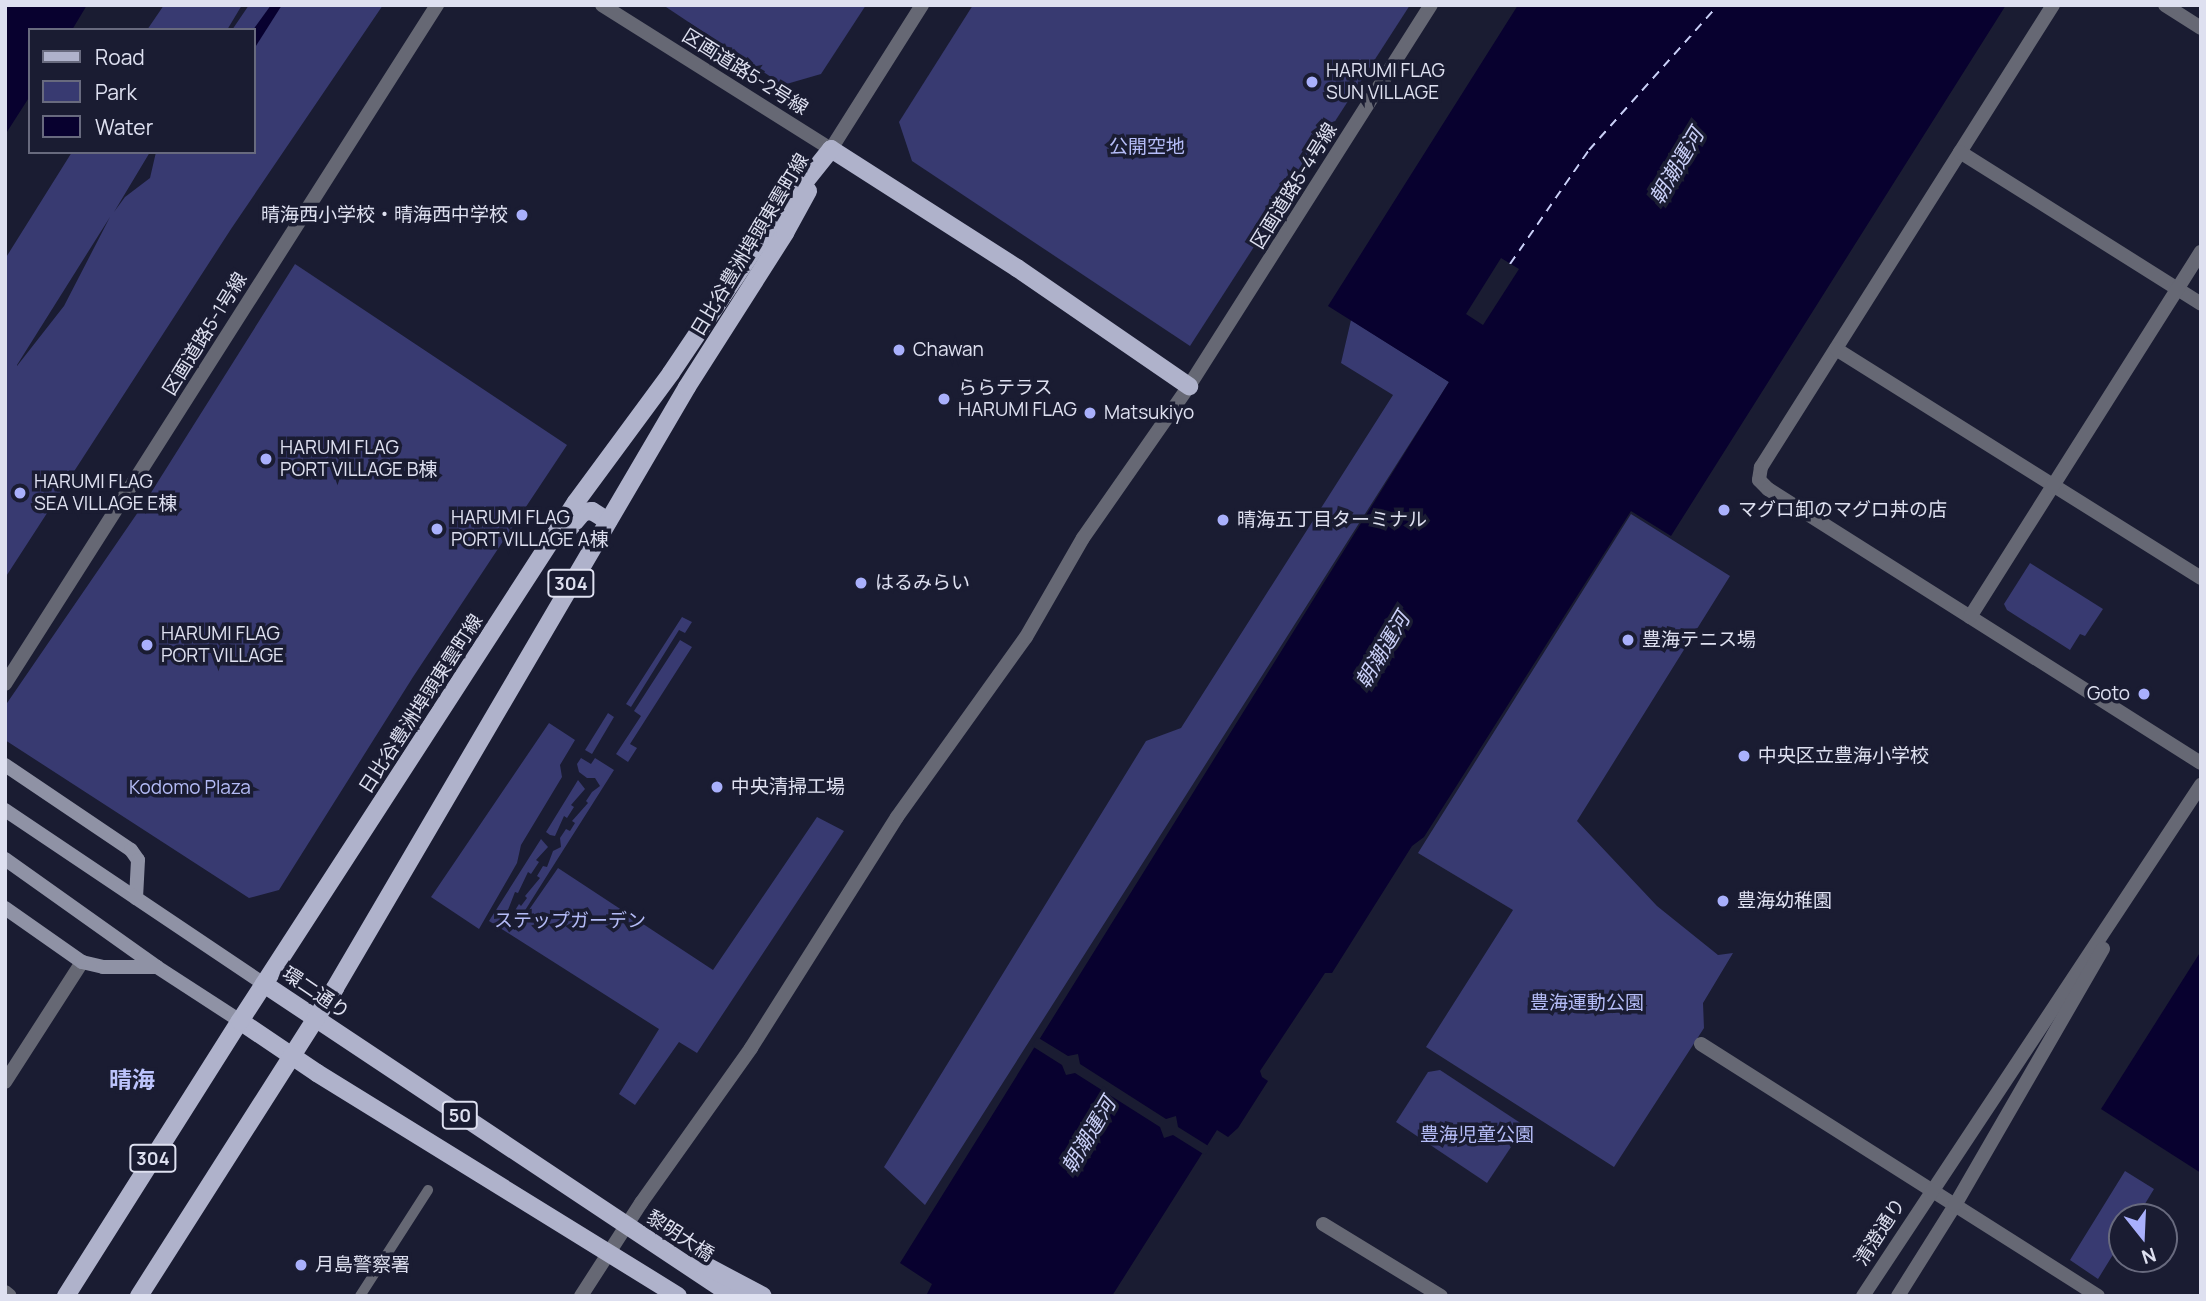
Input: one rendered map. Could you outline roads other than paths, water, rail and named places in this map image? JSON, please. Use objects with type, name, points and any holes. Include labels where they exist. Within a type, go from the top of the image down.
[{"type":"main road","name":"日比谷豊洲埠頭東雲町線","points":[[831,149],[1017,268],[1189,386]]},
{"type":"main road","name":"日比谷豊洲埠頭東雲町線","points":[[139,1296],[316,1019],[687,387],[785,233],[831,149]]},
{"type":"main road","name":"日比谷豊洲埠頭東雲町線","points":[[66,1296],[240,1021],[576,502],[671,373],[771,224],[831,149]]},
{"type":"main road","points":[[528,578],[583,512],[592,511],[608,521]]},
{"type":"main road","points":[[5,765],[131,850],[138,860],[136,898]]},
{"type":"main road","name":"環二通り","points":[[5,810],[603,1212]]},
{"type":"main road","points":[[5,859],[157,967],[240,1021]]},
{"type":"main road","points":[[5,908],[82,961],[103,967],[157,967]]},
{"type":"main road","name":"50","points":[[240,1021],[678,1296]]},
{"type":"main road","name":"50","points":[[603,1212],[763,1296]]},
{"type":"main road","name":"黎明大橋","points":[[603,1212],[733,1296]]},
{"type":"main road","name":"50","points":[[584,1239],[662,1296]]},
{"type":"street","name":"区画道路5-1号線","points":[[5,684],[438,5]]},
{"type":"street","name":"区画道路5-2号線","points":[[603,5],[831,149]]},
{"type":"street","points":[[831,149],[922,5]]},
{"type":"street","name":"区画道路5-4号線","points":[[581,1296],[751,1048],[897,817],[1026,637],[1083,538],[1189,386],[1431,5]]},
{"type":"street","points":[[2053,5],[1761,467],[1759,480],[1768,489],[2201,763]]},
{"type":"street","points":[[2165,5],[2201,28]]},
{"type":"street","points":[[1960,152],[2201,304]]},
{"type":"street","points":[[1970,617],[2201,252]]},
{"type":"street","points":[[1836,349],[2201,578]]},
{"type":"street","points":[[1898,1296],[1955,1205],[2201,785]]},
{"type":"street","name":"清澄通り","points":[[1863,1296],[1930,1189],[2167,839]]},
{"type":"street","points":[[5,1082],[82,961]]},
{"type":"street","points":[[1701,1044],[2098,1296]]},
{"type":"street","points":[[360,1296],[428,1190]]},
{"type":"street","points":[[1323,1224],[1441,1296]]},
{"type":"street","points":[[5,1292],[10,1296]]},
{"type":"water","points":[[5,5],[87,5],[73,28],[28,28],[28,99],[5,135]]},
{"type":"water","points":[[271,5],[282,5],[256,46],[254,28]]},
{"type":"water","name":"朝潮運河","points":[[1518,5],[2006,5],[1671,536],[1631,511],[1424,837],[1412,846],[1332,973],[1325,973],[1260,1071],[1262,1077],[1268,1081],[1238,1128],[1228,1137],[1217,1130],[1112,1296],[926,1296],[932,1284],[900,1263],[1449,382],[1328,306]]},
{"type":"water","points":[[2201,951],[2201,1173],[2101,1109]]},
{"type":"place","name":"HARUMI FLAG SUN VILLAGE","points":[[1312,82]]},
{"type":"place","name":"晴海西小学校・晴海西中学校","points":[[522,215]]},
{"type":"place","name":"Chawan","points":[[899,350]]},
{"type":"place","name":"ららテラス HARUMI FLAG","points":[[944,399]]},
{"type":"place","name":"Matsukiyo","points":[[1090,413]]},
{"type":"place","name":"HARUMI FLAG PORT VILLAGE B棟","points":[[266,459]]},
{"type":"place","name":"HARUMI FLAG SEA VILLAGE E棟","points":[[20,493]]},
{"type":"place","name":"マグロ卸のマグロ丼の店","points":[[1724,510]]},
{"type":"place","name":"晴海五丁目ターミナル","points":[[1223,520]]},
{"type":"place","name":"HARUMI FLAG PORT VILLAGE A棟","points":[[437,529]]},
{"type":"place","name":"はるみらい","points":[[861,583]]},
{"type":"place","name":"豊海テニス場","points":[[1628,640]]},
{"type":"place","name":"HARUMI FLAG PORT VILLAGE","points":[[147,645]]},
{"type":"place","name":"Goto","points":[[2144,694]]},
{"type":"place","name":"中央区立豊海小学校","points":[[1744,756]]},
{"type":"place","name":"中央清掃工場","points":[[717,787]]},
{"type":"place","name":"豊海幼稚園","points":[[1723,901]]},
{"type":"place","name":"月島警察署","points":[[301,1265]]},
{"type":"district","name":"晴海","points":[[132,1079]]},
{"type":"park label","name":"公開空地","points":[[1147,147]]},
{"type":"park label","name":"Kodomo Plaza","points":[[190,788]]},
{"type":"park label","name":"ステップガーデン","points":[[570,921]]},
{"type":"park label","name":"豊海運動公園","points":[[1587,1003]]},
{"type":"park label","name":"豊海児童公園","points":[[1477,1135]]}]
